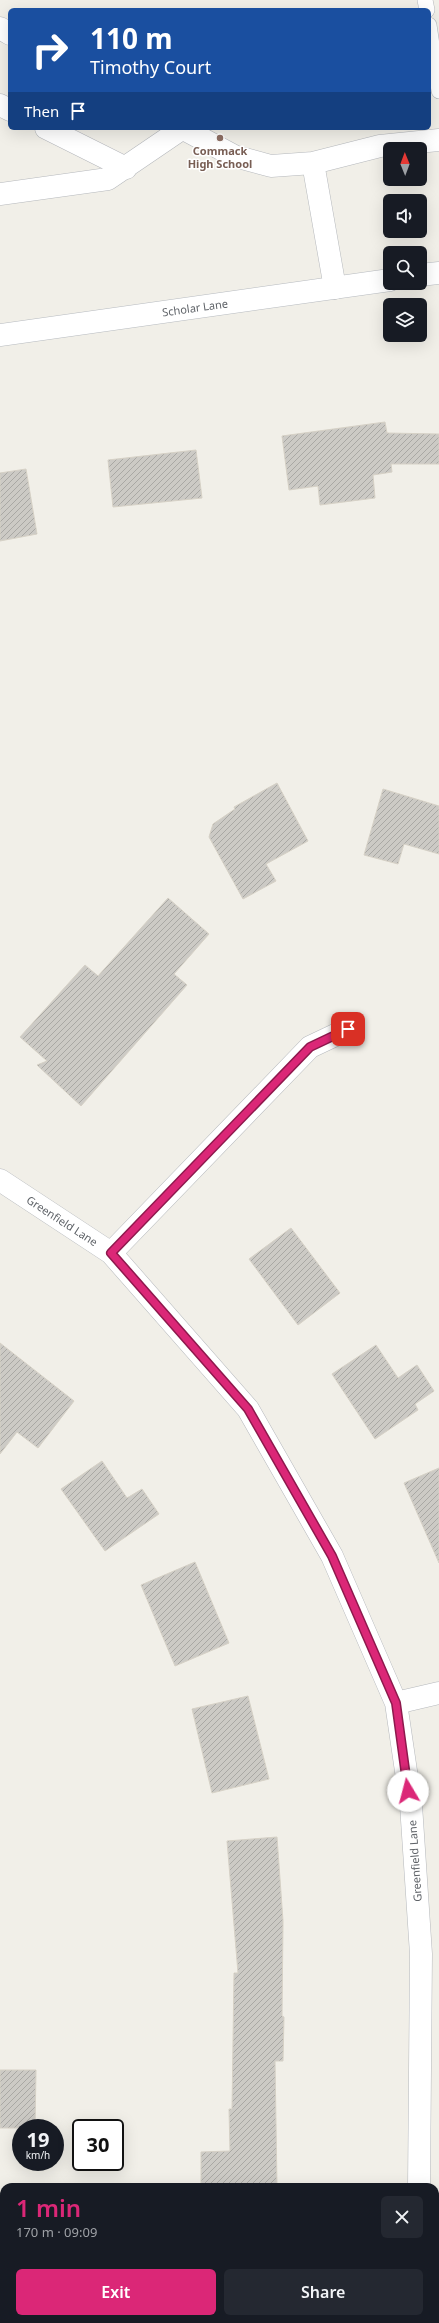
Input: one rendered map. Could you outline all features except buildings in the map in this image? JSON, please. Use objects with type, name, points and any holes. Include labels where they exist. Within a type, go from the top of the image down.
[{"type":"street","points":[[50,130],[126,168]]},
{"type":"street","points":[[0,194],[108,179],[179,130]]},
{"type":"street","points":[[186,130],[234,156],[253,163],[270,166],[313,163],[380,146],[439,140]]},
{"type":"street","points":[[313,163],[334,288]]},
{"type":"street","points":[[427,275],[439,273]]},
{"type":"street","name":"Scholar Lane","points":[[0,335],[383,281]]},
{"type":"street","points":[[111,1253],[310,1047],[348,1029]]},
{"type":"street","name":"Greenfield Lane","points":[[0,1180],[111,1253],[248,1409],[332,1556],[396,1703],[411,1805],[421,1954],[419,2183]]},
{"type":"street","points":[[396,1703],[439,1693]]},
{"type":"lane","points":[[431,38],[439,91]]},
{"type":"place","name":"Commack High School","points":[[220,138]]},
{"type":"route","points":[[348,1029],[310,1047],[111,1253],[248,1409],[332,1556],[396,1703],[408,1791]]}]
